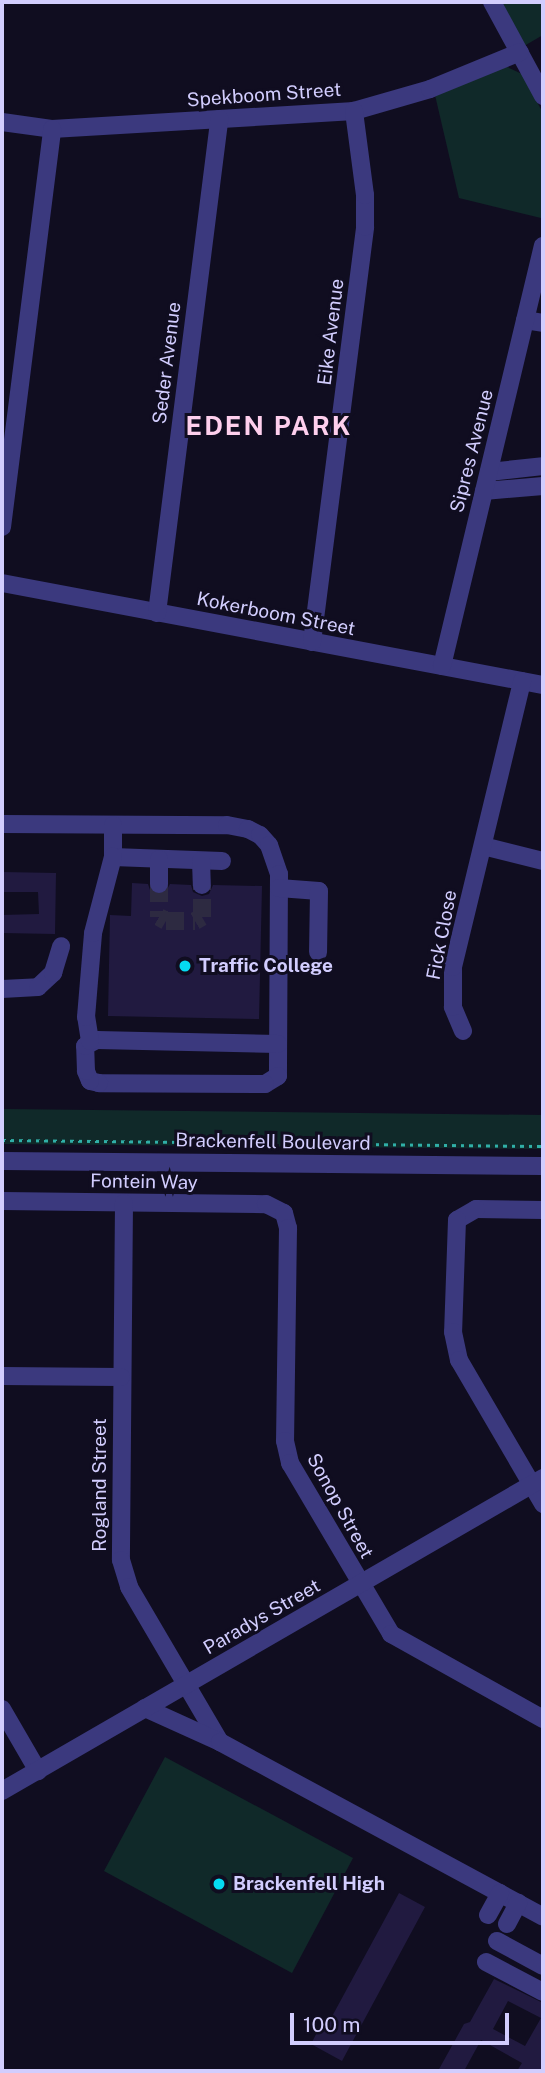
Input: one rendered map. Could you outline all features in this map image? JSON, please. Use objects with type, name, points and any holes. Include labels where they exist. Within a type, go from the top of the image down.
[{"type":"street","points":[[492,2],[543,96]]},
{"type":"street","name":"Spekboom Street","points":[[2,122],[52,130],[354,111],[430,89],[520,52]]},
{"type":"street","name":"Eike Avenue","points":[[312,642],[365,227],[365,195],[354,111]]},
{"type":"street","name":"Seder Avenue","points":[[157,613],[219,119]]},
{"type":"street","points":[[2,527],[52,130]]},
{"type":"street","name":"Sipres Avenue","points":[[442,666],[489,472],[534,321],[543,246]]},
{"type":"street","points":[[489,472],[543,466]]},
{"type":"street","points":[[484,491],[543,486]]},
{"type":"street","name":"Kokerboom Street","points":[[2,583],[543,685]]},
{"type":"street","name":"Fick Close","points":[[463,1031],[452,999],[453,967],[522,681]]},
{"type":"street","points":[[2,824],[227,825],[248,829],[269,845],[277,866],[279,888],[279,1072],[275,1080],[265,1084],[99,1083],[87,1077],[84,1051],[90,1041],[86,1017],[93,933],[113,858],[113,825]]},
{"type":"street","points":[[483,846],[543,861]]},
{"type":"street","points":[[113,858],[222,861]]},
{"type":"street","points":[[159,859],[159,884]]},
{"type":"street","points":[[201,861],[202,885]]},
{"type":"street","points":[[279,888],[319,891],[318,952]]},
{"type":"street","points":[[2,989],[38,987],[53,973],[61,946]]},
{"type":"street","points":[[90,1041],[278,1044]]},
{"type":"street","name":"Brackenfell Boulevard","points":[[2,1161],[543,1166]]},
{"type":"street","name":"Fontein Way","points":[[2,1201],[266,1204],[284,1213]]},
{"type":"street","name":"Rogland Street","points":[[124,1203],[120,1541],[123,1567],[129,1587],[220,1742]]},
{"type":"street","points":[[543,1210],[476,1209],[462,1215],[454,1230],[455,1348],[469,1378],[538,1481],[543,1504]]},
{"type":"street","name":"Sonop Street","points":[[284,1213],[288,1220],[289,1243],[288,1454],[383,1625],[398,1640],[543,1719]]},
{"type":"street","points":[[2,1376],[121,1377]]},
{"type":"street","name":"Paradys Street","points":[[2,1791],[538,1481]]},
{"type":"street","points":[[145,1708],[220,1742],[543,1917]]},
{"type":"street","points":[[2,1709],[38,1771]]},
{"type":"street","points":[[488,1914],[500,1893]]},
{"type":"street","points":[[507,1924],[518,1903]]},
{"type":"street","points":[[497,1941],[543,1966]]},
{"type":"street","points":[[486,1962],[543,1992]]},
{"type":"path","points":[[2,1140],[543,1146]]},
{"type":"green space","points":[[501,2],[543,2],[543,35],[524,46]]},
{"type":"green space","points":[[505,66],[522,74],[543,113],[541,218],[459,198],[435,95]]},
{"type":"green space","points":[[2,1109],[543,1115],[543,1149],[2,1144]]},
{"type":"green space","points":[[165,1757],[353,1858],[292,1973],[104,1871]]},
{"type":"building","points":[[2,872],[56,873],[55,934],[2,933],[2,915],[39,914],[38,892],[2,892]]},
{"type":"building","name":"Traffic College","points":[[132,883],[148,884],[150,890],[158,895],[165,893],[170,884],[191,885],[193,892],[202,896],[209,894],[213,885],[262,886],[259,1019],[108,1016],[110,915],[131,916]]},
{"type":"building","points":[[399,1893],[425,1907],[342,2061],[311,2044],[324,2019],[329,2022]]},
{"type":"building","points":[[494,1979],[543,2003],[543,2071],[517,2071],[522,2063],[481,2040],[464,2071],[438,2071],[464,2024],[470,2022]],"holes":[[[508,2001],[541,2018],[525,2046],[493,2029]]]},
{"type":"tunnel","points":[[159,884],[159,917],[166,921],[195,921],[202,917],[202,885]]},
{"type":"place","name":"Traffic College","points":[[185,966]]},
{"type":"place","name":"Brackenfell High","points":[[219,1884]]},
{"type":"district","name":"EDEN PARK","points":[[269,426]]}]
